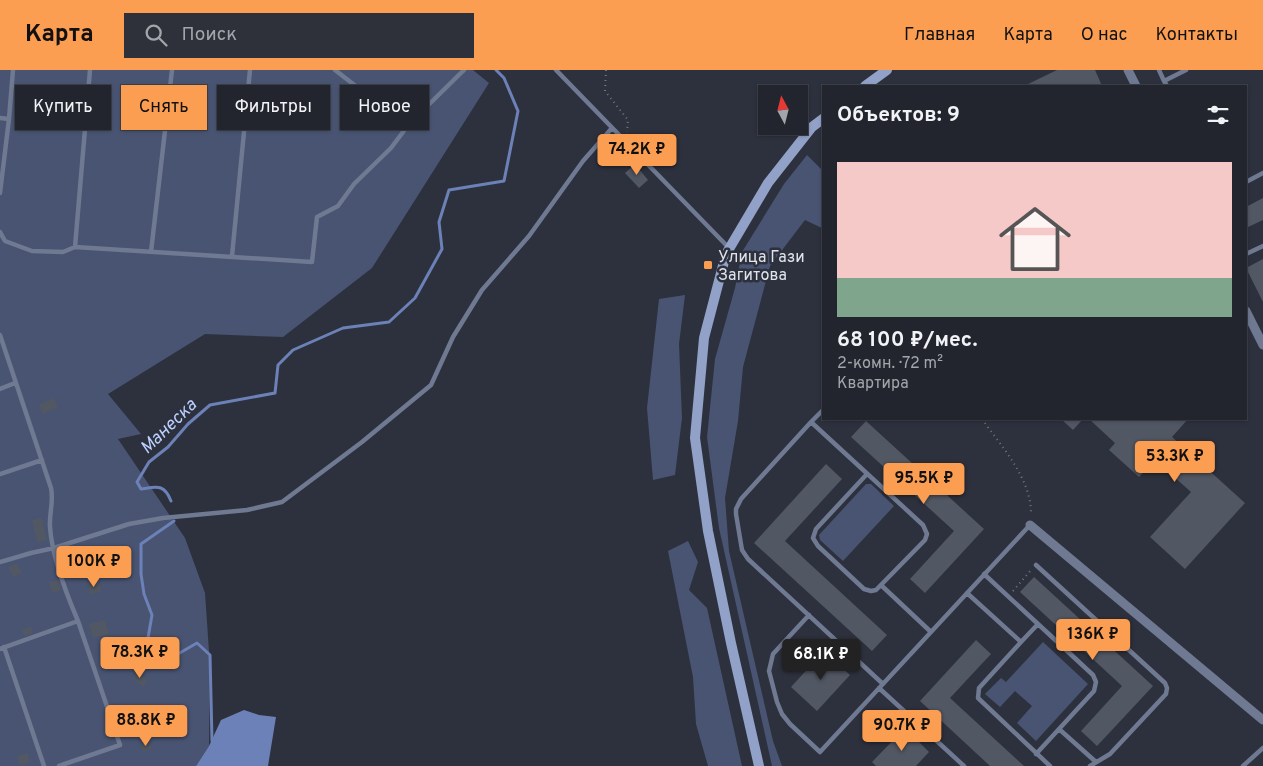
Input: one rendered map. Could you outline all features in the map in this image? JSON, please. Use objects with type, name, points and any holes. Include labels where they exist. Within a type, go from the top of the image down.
[{"type":"main road","points":[[866,85],[886,70]]},
{"type":"main road","points":[[759,766],[708,531],[695,438],[704,338],[729,248],[768,183],[812,127],[822,120]]},
{"type":"street","points":[[1128,70],[1136,85]]},
{"type":"street","points":[[1247,313],[1263,345]]},
{"type":"street","points":[[1030,524],[1263,720]]},
{"type":"lane","points":[[0,193],[13,70]]},
{"type":"lane","points":[[75,247],[90,70]]},
{"type":"lane","points":[[152,252],[172,70]]},
{"type":"lane","points":[[232,256],[250,70]]},
{"type":"lane","points":[[335,70],[354,85]]},
{"type":"lane","points":[[429,104],[464,70]]},
{"type":"lane","points":[[556,70],[729,248]]},
{"type":"lane","points":[[1159,70],[1166,85]]},
{"type":"lane","points":[[1164,81],[1186,70]]},
{"type":"lane","points":[[0,118],[9,119]]},
{"type":"lane","points":[[0,562],[54,548],[129,524],[163,518],[247,510],[282,502],[346,454],[431,385],[453,337],[482,290],[528,236],[583,161],[612,128]]},
{"type":"lane","points":[[0,232],[4,240],[32,251],[63,252],[75,247],[312,262],[317,217],[338,206],[354,184],[391,148],[404,130]]},
{"type":"lane","points":[[1247,181],[1263,173]]},
{"type":"lane","points":[[1247,254],[1263,246]]},
{"type":"lane","points":[[0,336],[52,493],[50,523],[54,548],[65,588],[78,620],[120,745],[59,766]]},
{"type":"lane","points":[[0,389],[15,384]]},
{"type":"lane","points":[[822,411],[740,499],[736,509],[740,544],[744,554],[964,766]]},
{"type":"lane","points":[[811,422],[868,474],[923,525],[927,534],[925,540],[882,586],[871,591],[864,589],[818,546],[814,538],[816,530],[868,474]]},
{"type":"lane","points":[[0,474],[42,460]]},
{"type":"lane","points":[[809,615],[773,654],[769,666],[770,677],[779,708],[790,724],[820,752],[1030,524]]},
{"type":"lane","points":[[1036,565],[1166,685],[1166,694],[1110,754],[1090,766]]},
{"type":"lane","points":[[984,574],[1093,675],[1096,682],[1094,691],[1036,754]]},
{"type":"lane","points":[[882,586],[932,632]]},
{"type":"lane","points":[[967,593],[1021,642]]},
{"type":"lane","points":[[44,766],[2,648],[78,620]]},
{"type":"lane","points":[[1038,624],[979,688],[977,694],[980,702],[1050,766]]},
{"type":"lane","points":[[1059,729],[1096,762]]},
{"type":"lane","points":[[1243,766],[1263,748]]},
{"type":"path","points":[[606,70],[605,90],[628,120],[625,142]]},
{"type":"path","points":[[983,420],[1019,470],[1031,512],[1030,524]]},
{"type":"path","points":[[1008,596],[1036,565]]},
{"type":"shaded area","points":[[0,70],[473,70],[489,83],[372,268],[283,337],[205,334],[108,394],[141,434],[118,439],[185,538],[205,593],[210,666],[209,746],[196,766],[0,766]]},
{"type":"shaded area","points":[[807,155],[822,170],[822,228],[805,220],[770,266],[743,367],[738,421],[725,498],[729,551],[773,741],[782,766],[772,766],[719,528],[707,437],[715,359],[735,288],[742,252],[784,184]]},
{"type":"shaded area","points":[[685,295],[679,344],[682,418],[675,475],[653,480],[647,408],[659,299]]},
{"type":"shaded area","points":[[866,484],[871,484],[894,506],[843,561],[820,540],[819,535]]},
{"type":"shaded area","points":[[688,541],[698,562],[689,590],[707,608],[742,766],[708,766],[696,724],[693,677],[668,551]]},
{"type":"shaded area","points":[[1043,642],[1088,684],[1036,741],[1017,723],[1032,706],[1015,691],[1000,707],[985,694],[1001,678],[1006,682]]},
{"type":"shaded area","points":[[244,710],[259,715],[276,717],[268,766],[196,766],[209,746],[221,720]]},
{"type":"building","points":[[1057,70],[1095,70],[1102,85],[1026,85]]},
{"type":"building","points":[[635,164],[648,180],[639,188],[625,173]]},
{"type":"building","points":[[1263,198],[1263,220],[1247,228],[1247,206]]},
{"type":"building","points":[[1263,259],[1263,302],[1247,270],[1247,267]]},
{"type":"building","points":[[54,398],[58,408],[42,414],[39,404]]},
{"type":"building","points":[[1062,420],[1082,420],[1073,430]]},
{"type":"building","points":[[1090,420],[1187,420],[1172,437],[1245,503],[1185,569],[1150,537],[1191,492],[1155,460],[1139,477],[1109,450],[1115,443]]},
{"type":"building","points":[[866,421],[984,529],[925,593],[910,579],[954,531],[851,437]]},
{"type":"building","points":[[826,464],[842,479],[785,541],[887,635],[872,651],[754,543]]},
{"type":"building","points":[[42,518],[47,540],[37,542],[32,520]]},
{"type":"building","points":[[115,547],[119,561],[107,564],[103,550]]},
{"type":"building","points":[[17,563],[22,573],[13,577],[8,567]]},
{"type":"building","points":[[1034,577],[1153,686],[1097,746],[1081,731],[1122,686],[1020,592]]},
{"type":"building","points":[[58,580],[61,590],[52,593],[49,582]]},
{"type":"building","points":[[99,581],[101,592],[90,594],[88,583]]},
{"type":"building","points":[[105,620],[109,634],[93,638],[89,624]]},
{"type":"building","points":[[31,626],[33,633],[24,636],[22,630]]},
{"type":"building","points":[[976,640],[991,654],[950,698],[1024,766],[990,766],[920,701]]},
{"type":"building","points":[[824,651],[850,675],[817,711],[791,687]]},
{"type":"building","points":[[137,672],[148,680],[143,687],[132,678]]},
{"type":"building","points":[[164,715],[164,723],[155,724],[154,716]]},
{"type":"building","points":[[905,728],[929,752],[916,766],[876,766],[872,762]]},
{"type":"building","points":[[150,742],[152,749],[143,752],[140,744]]},
{"type":"building","points":[[28,753],[30,762],[20,766],[17,756]]},
{"type":"waterway","name":"Манеска","points":[[171,501],[162,489],[155,487],[141,489],[137,482],[149,462],[168,447],[188,424],[210,405],[275,393],[278,365],[293,350],[343,328],[389,322],[415,298],[442,249],[439,222],[449,190],[504,181],[518,111],[504,78],[496,70]]},
{"type":"waterway","name":"Манеска","points":[[174,521],[141,544],[141,574],[144,594],[152,615],[148,638],[154,657],[171,658],[197,643],[210,655],[212,741]]},
{"type":"place","name":"Улица Гази Загитова","points":[[708,265]]}]
